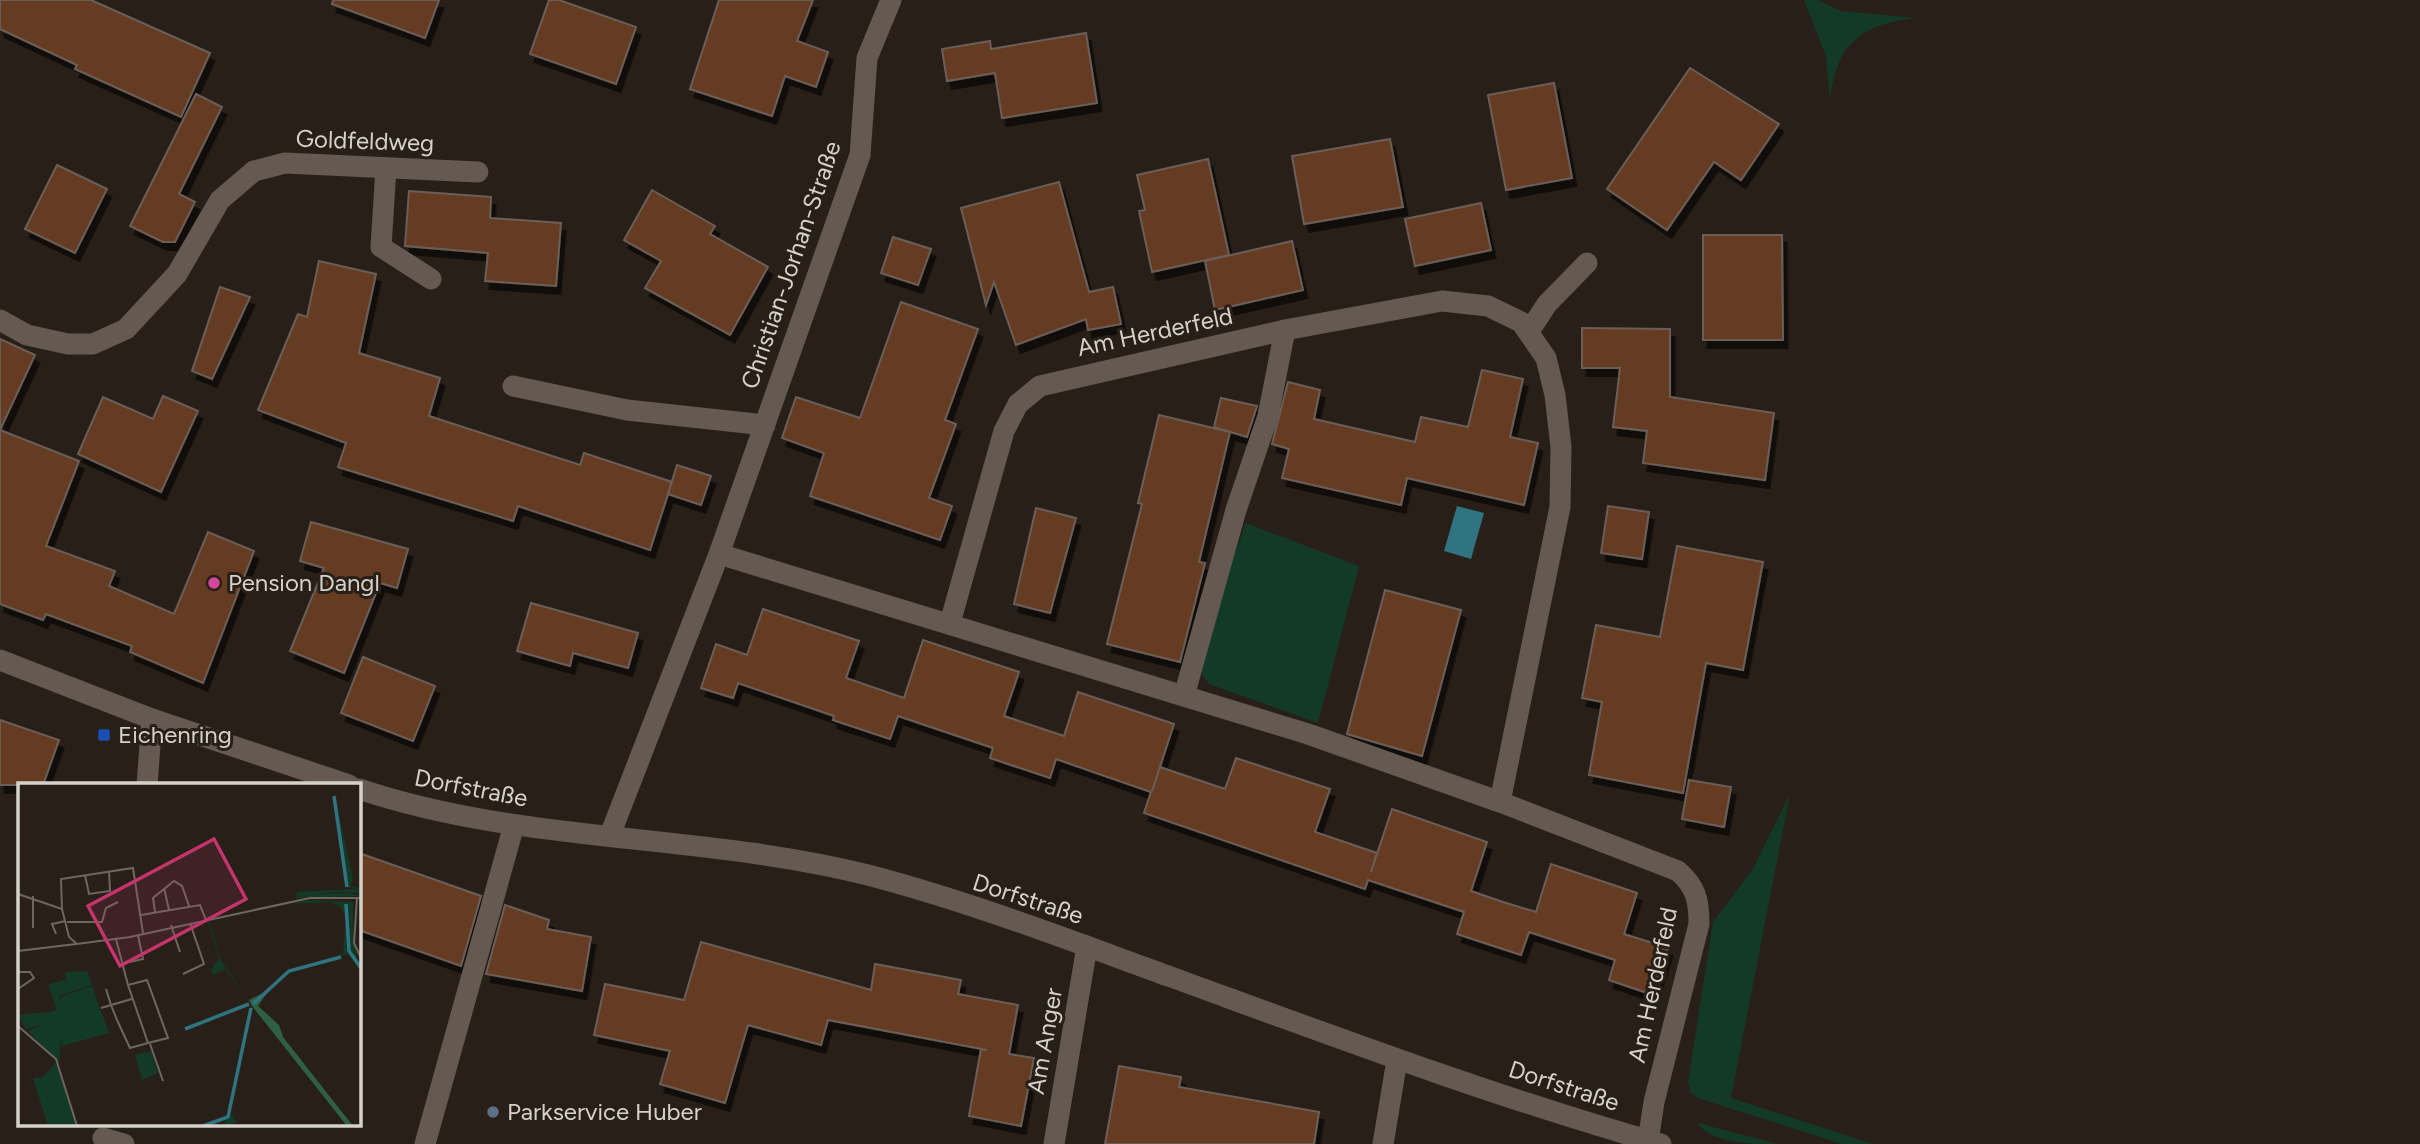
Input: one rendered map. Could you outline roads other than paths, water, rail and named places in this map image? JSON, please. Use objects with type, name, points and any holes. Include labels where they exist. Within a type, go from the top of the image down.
[{"type":"street","name":"Christian-Jorhan-Straße","points":[[610,835],[719,554],[860,155],[867,58],[891,0]]},
{"type":"street","name":"Goldfeldweg","points":[[0,320],[27,335],[68,344],[93,344],[126,329],[177,274],[220,200],[254,171],[285,163],[478,172]]},
{"type":"street","points":[[386,168],[381,247],[431,279]]},
{"type":"street","points":[[1500,802],[1560,507],[1561,447],[1555,394],[1546,358],[1530,330],[1547,304],[1587,263]]},
{"type":"street","name":"Am Herderfeld","points":[[950,623],[1004,431],[1018,404],[1040,386],[1060,379],[1285,330],[1442,301],[1488,306],[1521,322],[1530,330]]},
{"type":"street","points":[[1185,696],[1236,510],[1268,416],[1285,330]]},
{"type":"street","name":"Christian-Jorhan-Straße","points":[[513,386],[627,410],[765,425]]},
{"type":"street","name":"Am Herderfeld","points":[[719,554],[1308,733],[1661,861],[1678,871],[1694,886],[1699,905],[1699,924],[1654,1102],[1655,1142]]},
{"type":"street","points":[[0,660],[152,719],[343,783]]},
{"type":"street","points":[[147,783],[152,719]]},
{"type":"street","name":"Dorfstraße","points":[[360,789],[514,825],[736,849],[868,876],[1087,946],[1397,1060],[1655,1142]]},
{"type":"street","points":[[425,1144],[514,825]]},
{"type":"street","name":"Am Anger","points":[[1054,1144],[1087,946]]},
{"type":"street","points":[[1383,1144],[1397,1060]]},
{"type":"street","points":[[103,1135],[124,1144]]},
{"type":"water","points":[[1457,506],[1484,513],[1471,559],[1444,551]]},
{"type":"place","name":"Pension Dangl","points":[[214,583]]},
{"type":"place","name":"Eichenring","points":[[104,735]]},
{"type":"place","name":"Parkservice Huber","points":[[493,1112]]}]
